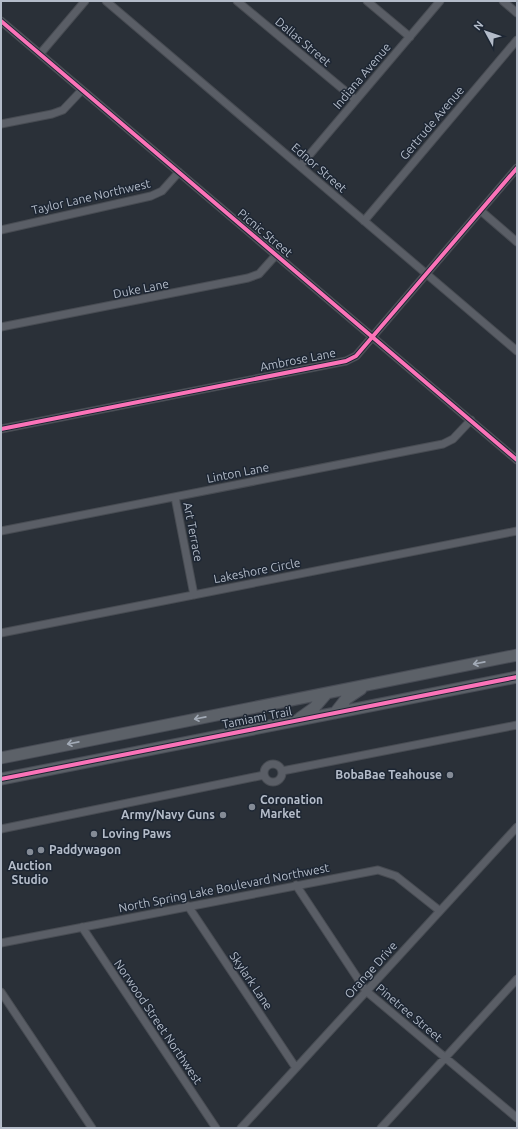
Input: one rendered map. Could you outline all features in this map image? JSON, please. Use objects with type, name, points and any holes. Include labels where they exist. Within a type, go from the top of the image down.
[{"type":"main road","name":"Tamiami Trail","points":[[1,758],[517,655]]},
{"type":"main road","name":"Tamiami Trail","points":[[1,779],[517,677]]},
{"type":"main road","points":[[335,713],[346,698],[366,685]]},
{"type":"main road","points":[[296,721],[314,708],[327,693]]},
{"type":"street","points":[[40,54],[84,1]]},
{"type":"street","name":"Ednor Street","points":[[106,1],[517,351]]},
{"type":"street","name":"Dallas Street","points":[[237,1],[356,100]]},
{"type":"street","points":[[367,1],[410,37]]},
{"type":"street","name":"Indiana Avenue","points":[[300,166],[440,1]]},
{"type":"street","points":[[503,1],[517,13]]},
{"type":"street","name":"Picnic Street","points":[[1,21],[517,460]]},
{"type":"street","name":"Gertrude Avenue","points":[[364,221],[517,40]]},
{"type":"street","points":[[1,124],[52,114],[63,110],[82,90]]},
{"type":"street","name":"Ambrose Lane","points":[[1,429],[346,361],[356,356],[374,338],[517,168]]},
{"type":"street","name":"Taylor Lane Northwest","points":[[1,230],[151,196],[162,191],[179,172]]},
{"type":"street","points":[[481,211],[517,242]]},
{"type":"street","name":"Duke Lane","points":[[1,328],[248,278],[259,274],[276,255]]},
{"type":"street","name":"Linton Lane","points":[[1,531],[443,444],[453,439],[471,420]]},
{"type":"street","name":"Art Terrace","points":[[175,497],[194,595]]},
{"type":"street","name":"Lakeshore Circle","points":[[1,633],[517,531]]},
{"type":"street","points":[[282,771],[517,724]]},
{"type":"street","points":[[272,764],[278,765],[282,771],[281,779],[276,782],[268,781],[264,775],[266,767],[272,764]]},
{"type":"street","points":[[1,828],[264,775]]},
{"type":"street","name":"Orange Drive","points":[[241,1128],[517,827]]},
{"type":"street","name":"North Spring Lake Boulevard Northwest","points":[[1,943],[368,871],[387,872],[396,876],[440,911]]},
{"type":"street","name":"Pinetree Street","points":[[296,885],[366,991],[517,1118]]},
{"type":"street","name":"Skylark Lane","points":[[188,906],[296,1068]]},
{"type":"street","name":"Norwood Street Northwest","points":[[82,927],[216,1128]]},
{"type":"street","points":[[381,1128],[516,984]]},
{"type":"street","points":[[1,992],[92,1128]]},
{"type":"cycle path","points":[[1,21],[517,460]]},
{"type":"cycle path","points":[[1,429],[346,361],[356,356],[517,168]]},
{"type":"cycle path","points":[[1,779],[517,677]]},
{"type":"place","name":"BobaBae Teahouse","points":[[450,775]]},
{"type":"place","name":"Coronation Market","points":[[252,807]]},
{"type":"place","name":"Army/Navy Guns","points":[[223,815]]},
{"type":"place","name":"Loving Paws","points":[[94,834]]},
{"type":"place","name":"Paddywagon","points":[[41,850]]},
{"type":"place","name":"Auction Studio","points":[[30,852]]}]
